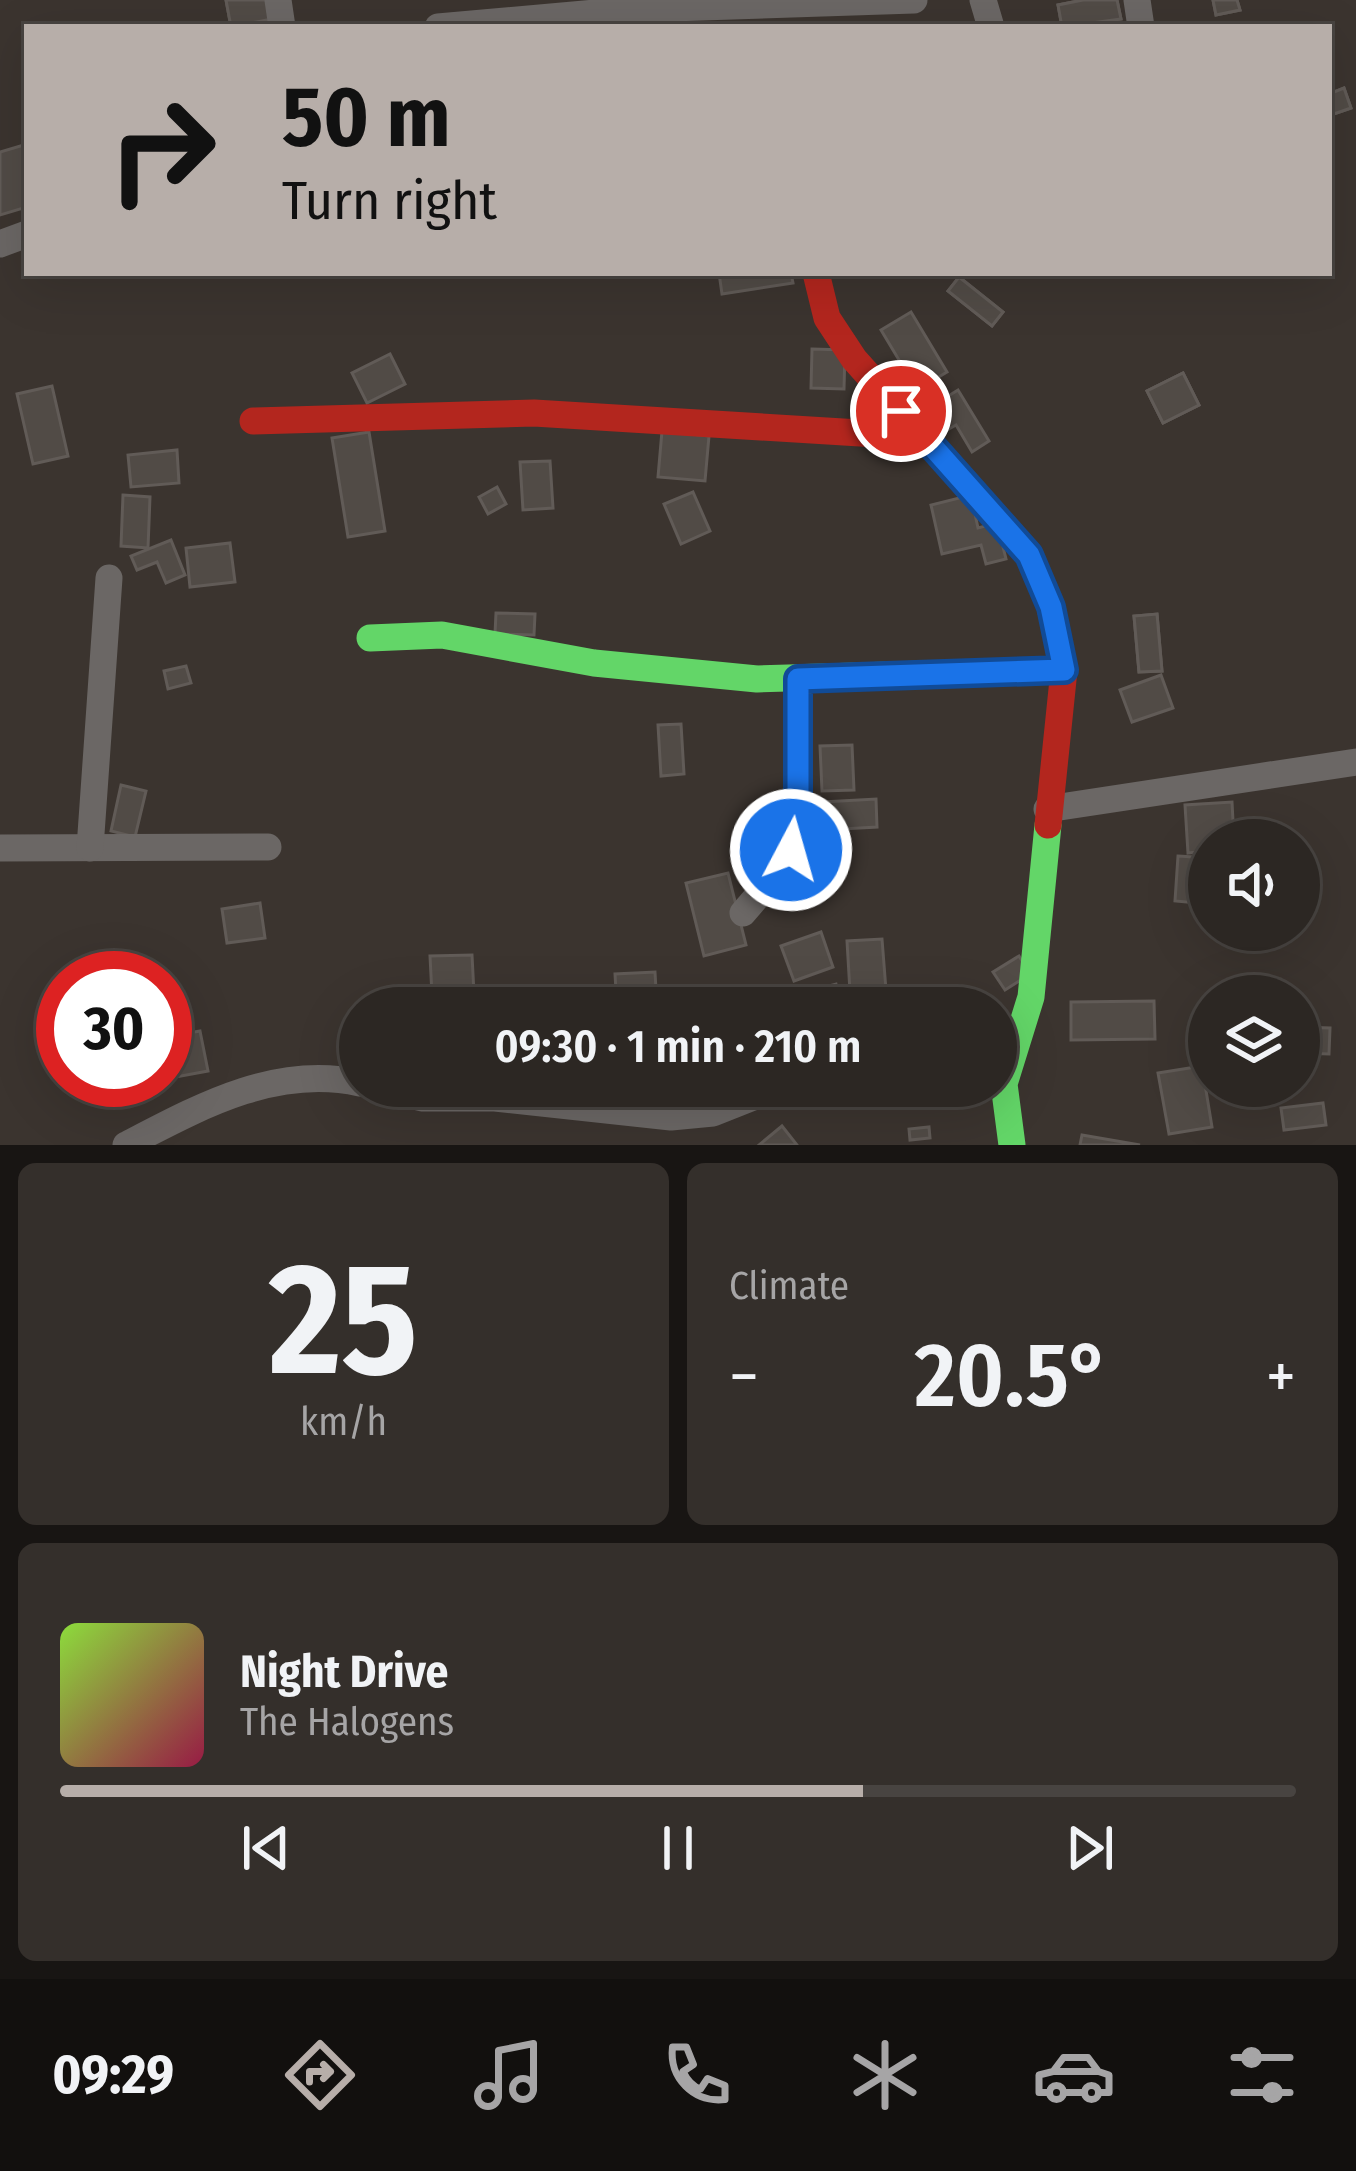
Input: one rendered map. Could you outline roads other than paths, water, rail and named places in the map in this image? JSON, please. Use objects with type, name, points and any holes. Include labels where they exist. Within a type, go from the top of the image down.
[{"type":"street","points":[[444,17],[640,9],[781,18],[914,0]]},
{"type":"street","points":[[817,276],[827,318],[854,359],[1029,555],[1051,607],[1064,670],[1046,809],[1031,997],[1017,1030]]},
{"type":"street","points":[[253,421],[534,413],[925,437]]},
{"type":"street","points":[[90,848],[109,578]]},
{"type":"street","points":[[370,638],[442,635],[594,663],[798,679],[1064,670]]},
{"type":"street","points":[[743,913],[785,861],[798,823],[798,679]]},
{"type":"street","points":[[1046,809],[1356,762]]},
{"type":"street","points":[[0,848],[268,847]]},
{"type":"street","points":[[126,1145],[226,1094],[322,1076],[339,1079]]},
{"type":"street","points":[[574,1107],[671,1118],[728,1107]]},
{"type":"street","points":[[1003,1107],[1012,1145]]}]
